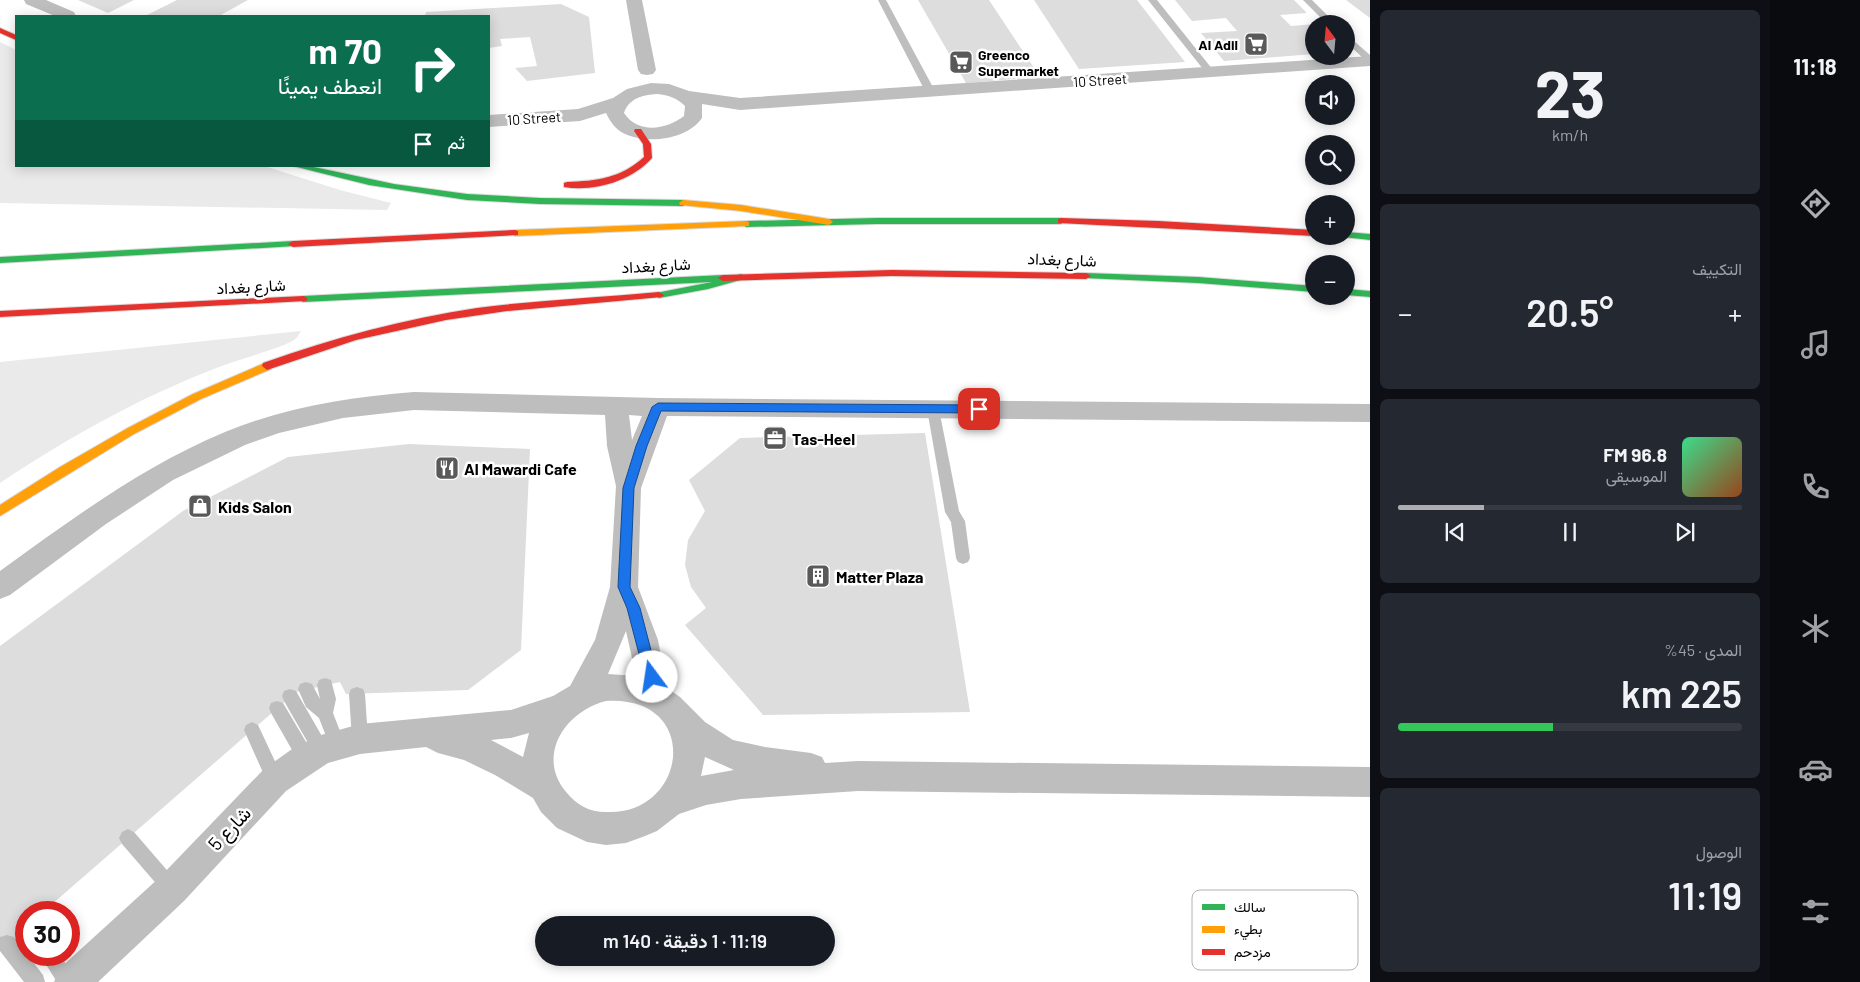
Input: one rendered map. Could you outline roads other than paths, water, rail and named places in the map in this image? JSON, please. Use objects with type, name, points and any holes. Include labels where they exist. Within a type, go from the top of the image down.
[{"type":"main road","points":[[0,30],[15,38]]},
{"type":"main road","points":[[557,185],[592,184],[616,180],[637,170],[648,158],[647,144],[630,127]]},
{"type":"main road","points":[[301,167],[364,182],[447,195],[536,201],[652,201],[706,204],[759,210],[829,222]]},
{"type":"main road","points":[[0,260],[563,229],[829,222],[1005,220],[1182,224],[1305,232]]},
{"type":"main road","points":[[1355,235],[1370,236]]},
{"type":"main road","name":"شارع بغداد","points":[[0,314],[741,278],[892,273],[1044,274],[1198,280],[1305,288]]},
{"type":"main road","points":[[0,511],[79,458],[198,394],[257,368],[318,348],[376,330],[472,312],[520,306],[647,298],[703,288],[741,278]]},
{"type":"main road","points":[[1355,292],[1370,293]]},
{"type":"street","points":[[32,0],[66,15]]},
{"type":"street","points":[[634,0],[647,70],[694,106],[692,118],[688,123]]},
{"type":"street","name":"10 Street","points":[[740,104],[1370,60]]},
{"type":"street","points":[[630,127],[615,113],[624,98],[647,70]]},
{"type":"street","points":[[580,115],[652,89],[740,104]]},
{"type":"street","points":[[580,115],[649,133],[671,131],[740,104]]},
{"type":"street","name":"10 Street","points":[[490,121],[580,115]]},
{"type":"street","points":[[0,587],[96,517],[157,478],[214,448],[271,426],[325,412],[376,403],[414,401],[658,407],[1370,413]]},
{"type":"street","points":[[616,406],[620,446],[628,488],[624,587],[609,640],[594,672],[572,700],[549,723],[540,743],[538,765],[543,787],[554,804],[570,818],[590,826],[612,828],[634,825],[654,815],[672,801],[706,790],[741,784],[858,776],[1370,782]]},
{"type":"street","points":[[628,488],[658,407]]},
{"type":"street","points":[[624,587],[634,608],[652,677],[653,695]]},
{"type":"street","points":[[331,748],[417,734],[510,724],[542,715],[572,700],[605,687],[630,687],[653,695],[668,705],[699,736],[723,750],[749,760],[858,776]]},
{"type":"street","points":[[672,801],[684,781],[689,760],[688,738],[679,718]]},
{"type":"street","points":[[417,734],[473,747],[501,760],[543,787]]},
{"type":"street","name":"شارع 5","points":[[70,982],[172,889],[275,780],[331,748]]},
{"type":"lane","points":[[882,0],[930,91]]},
{"type":"lane","points":[[1152,0],[1210,72]]},
{"type":"lane","points":[[1307,0],[1323,15]]},
{"type":"lane","points":[[1355,46],[1370,60]]},
{"type":"lane","points":[[936,409],[952,512],[958,522],[963,558]]},
{"type":"lane","points":[[325,685],[328,699],[325,713],[331,748]]},
{"type":"lane","points":[[306,689],[312,702],[325,713]]},
{"type":"lane","points":[[331,748],[357,694]]},
{"type":"lane","points":[[290,696],[331,748]]},
{"type":"lane","points":[[277,708],[331,748]]},
{"type":"lane","points":[[252,730],[275,780]]},
{"type":"lane","points":[[128,838],[172,889]]},
{"type":"lane","points":[[7,944],[36,982]]},
{"type":"lane","points":[[58,966],[70,982]]},
{"type":"place","name":"Al Adil","points":[[1256,44]]},
{"type":"place","name":"Greenco Supermarket","points":[[961,62]]},
{"type":"place","name":"Tas-Heel","points":[[775,438]]},
{"type":"place","name":"Al Mawardi Cafe","points":[[447,468]]},
{"type":"place","name":"Kids Salon","points":[[200,506]]},
{"type":"place","name":"Matter Plaza","points":[[818,576]]}]
